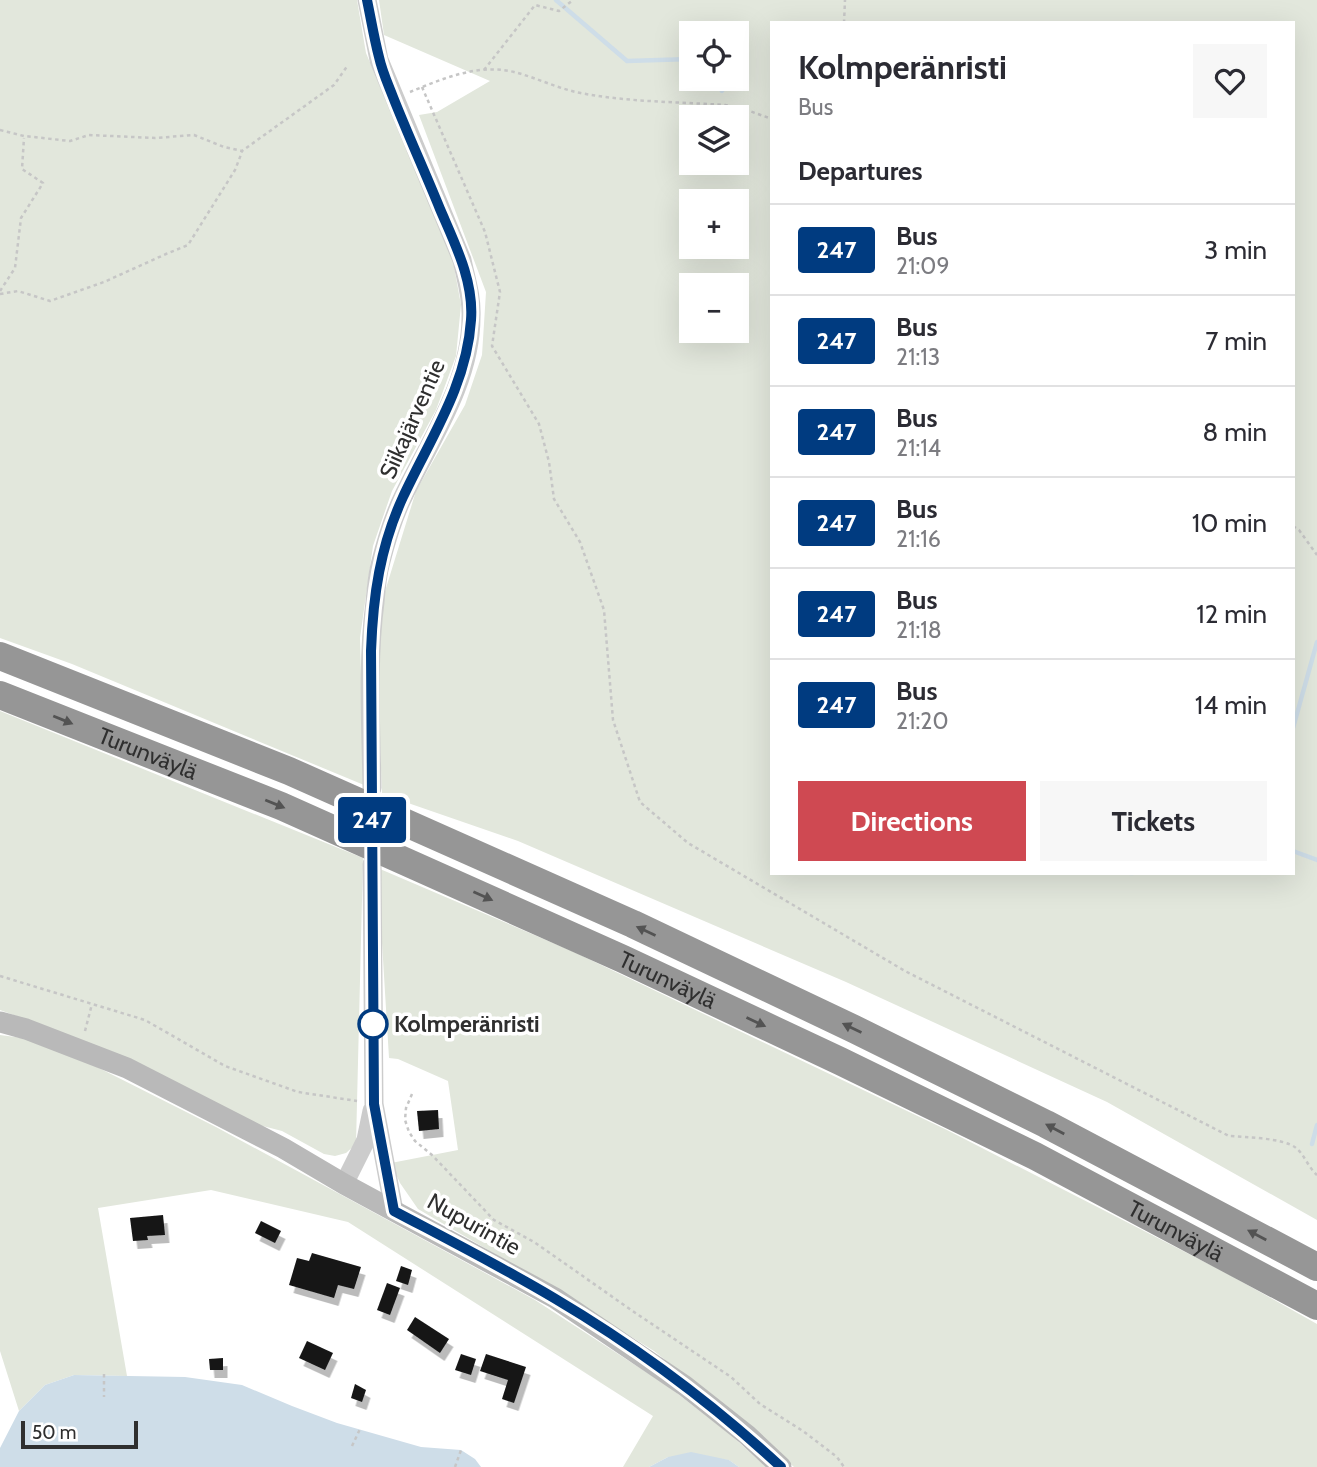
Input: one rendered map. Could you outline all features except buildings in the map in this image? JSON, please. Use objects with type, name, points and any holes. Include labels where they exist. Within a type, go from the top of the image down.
[{"type":"highway","name":"Turunväylä","points":[[0,656],[289,771],[633,924],[1034,1118],[1317,1267]]},
{"type":"highway","name":"Turunväylä","points":[[0,695],[281,806],[635,964],[1035,1157],[1317,1306]]},
{"type":"main road","name":"Nupurintie","points":[[0,1021],[127,1068],[283,1148],[555,1298],[685,1386],[747,1435],[781,1467]]},
{"type":"street","name":"Siikajärventie","points":[[367,0],[379,60],[462,260],[470,294],[471,318],[463,369],[435,435],[403,497],[390,528],[379,568],[372,619],[372,788]]},
{"type":"street","points":[[372,864],[374,1104],[394,1211]]},
{"type":"street","points":[[344,1184],[366,1140],[374,1104]]},
{"type":"path","points":[[484,70],[535,5],[559,11],[573,0]]},
{"type":"path","points":[[844,21],[845,0]]},
{"type":"path","points":[[0,292],[18,291],[50,301],[104,282],[188,245],[235,170],[242,151],[334,85],[348,65]]},
{"type":"path","points":[[394,99],[441,79],[484,70],[514,72],[561,89],[586,94],[725,105],[770,119]]},
{"type":"path","points":[[422,87],[485,232],[500,292],[492,346],[540,424],[555,499],[580,542],[604,610],[613,720],[640,802],[688,843],[905,971],[1229,1136],[1275,1140],[1296,1147],[1311,1171],[1317,1175]]},
{"type":"path","points":[[0,130],[24,136],[70,141],[89,135],[155,138],[194,135],[223,147],[242,151]]},
{"type":"path","points":[[0,292],[15,268],[21,218],[43,183],[22,169],[24,136]]},
{"type":"path","points":[[1295,527],[1317,555]]},
{"type":"path","points":[[0,976],[145,1020],[225,1066],[298,1092],[374,1104]]},
{"type":"path","points":[[80,1050],[92,1004]]},
{"type":"path","points":[[412,1094],[406,1108],[405,1120],[409,1132],[494,1220],[534,1242],[731,1377],[760,1404],[803,1431],[837,1457],[844,1467]]},
{"type":"path","points":[[104,1374],[104,1396]]},
{"type":"path","points":[[352,1446],[360,1429]]},
{"type":"path","points":[[455,1467],[461,1450]]},
{"type":"shaded area","points":[[0,0],[357,0],[366,53],[453,261],[461,305],[456,356],[436,410],[392,491],[373,546],[360,638],[364,785],[72,664],[0,638]]},
{"type":"shaded area","points":[[379,0],[1317,0],[1317,1220],[1107,1102],[846,982],[518,841],[382,794],[378,689],[382,601],[416,491],[465,405],[482,355],[486,292],[419,115],[437,112],[490,81],[384,35]]},
{"type":"shaded area","points":[[0,711],[363,858],[356,1144],[346,1153],[335,1156],[324,1154],[282,1131],[243,1121],[73,1037],[0,1010]]},
{"type":"shaded area","points":[[380,869],[574,952],[947,1130],[1228,1274],[1317,1324],[1317,1467],[794,1467],[731,1412],[654,1351],[418,1209],[400,1183],[391,1163],[458,1150],[448,1081],[398,1059],[389,1058],[379,893]]},
{"type":"shaded area","points":[[0,1035],[23,1038],[97,1067],[216,1127],[535,1300],[669,1387],[732,1436],[766,1467],[739,1467],[729,1460],[668,1457],[649,1467],[623,1467],[653,1416],[348,1222],[211,1190],[98,1208],[127,1376],[74,1375],[45,1385],[19,1411],[0,1351]]},
{"type":"shaded area","points":[[74,1375],[185,1377],[242,1385],[337,1423],[421,1447],[461,1450],[475,1459],[481,1467],[0,1467],[0,1448],[19,1411],[45,1385]]},
{"type":"shaded area","points":[[691,1452],[729,1460],[739,1467],[649,1467],[668,1457]]},
{"type":"waterway","points":[[556,0],[627,61],[679,59]]},
{"type":"waterway","points":[[1295,721],[1317,642]]},
{"type":"waterway","points":[[1295,852],[1317,860]]},
{"type":"waterway","points":[[1312,1144],[1317,1125]]},
{"type":"bus line","name":"247","points":[[367,0],[379,60],[462,260],[470,294],[471,318],[463,369],[390,528],[379,568],[372,619],[374,1104],[394,1211],[555,1298],[614,1337],[685,1386],[747,1435],[781,1467]]},
{"type":"place","name":"Kolmperänristi","points":[[373,1024]]}]
